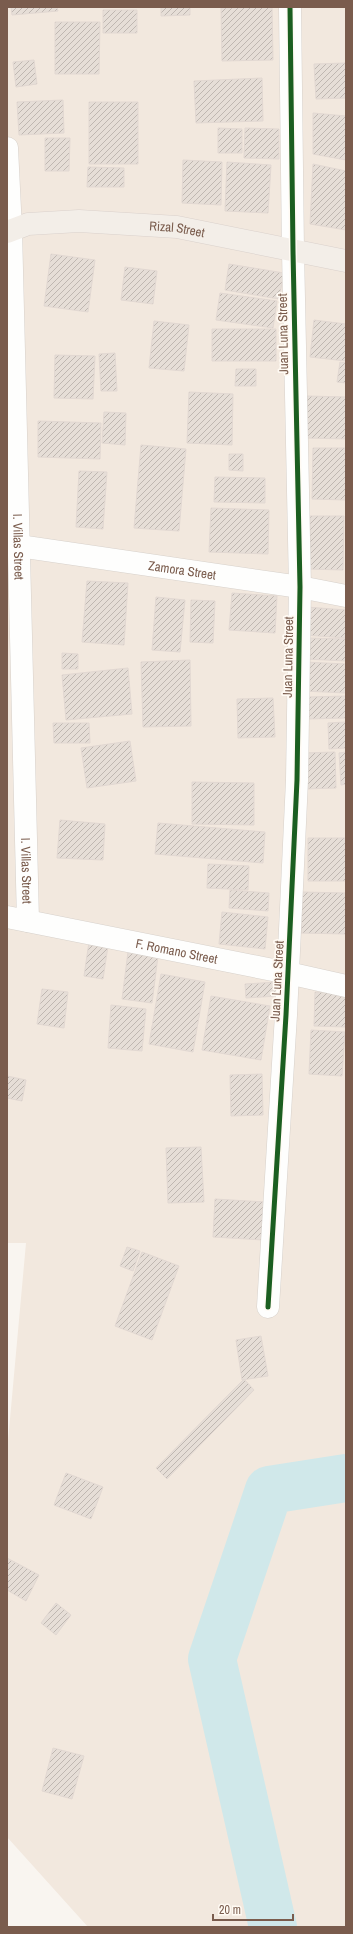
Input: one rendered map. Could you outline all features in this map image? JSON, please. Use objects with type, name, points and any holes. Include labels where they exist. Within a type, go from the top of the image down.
[{"type":"main road","name":"Rizal Street","points":[[9,231],[28,224],[79,221],[177,227],[346,261]]},
{"type":"street","name":"Juan Luna Street","points":[[268,1307],[288,973],[297,780],[300,587],[293,251],[290,7]]},
{"type":"street","name":"I. Villas Street","points":[[7,148],[19,546],[17,919]]},
{"type":"street","name":"Zamora Street","points":[[19,546],[300,587],[346,596]]},
{"type":"street","name":"F. Romano Street","points":[[17,919],[346,986]]},
{"type":"shaded area","points":[[7,7],[346,7],[346,1927],[88,1927],[7,1837],[7,1452],[26,1243],[7,1243]]},
{"type":"building","points":[[11,7],[57,7],[58,11],[12,15]]},
{"type":"building","points":[[161,7],[190,7],[190,15],[161,16]]},
{"type":"building","points":[[272,7],[273,60],[222,61],[221,8]]},
{"type":"building","points":[[103,10],[137,10],[137,33],[103,33]]},
{"type":"building","points":[[55,22],[100,22],[99,74],[55,74]]},
{"type":"building","points":[[34,60],[37,84],[16,87],[13,62]]},
{"type":"building","points":[[346,63],[346,98],[316,99],[314,64]]},
{"type":"building","points":[[262,78],[263,121],[196,123],[194,81]]},
{"type":"building","points":[[63,100],[64,133],[19,135],[17,102]]},
{"type":"building","points":[[89,102],[138,102],[138,164],[89,164]]},
{"type":"building","points":[[313,113],[346,116],[346,160],[313,154]]},
{"type":"building","points":[[218,128],[242,129],[242,153],[218,153]]},
{"type":"building","points":[[245,128],[279,129],[279,159],[244,158]]},
{"type":"building","points":[[45,138],[70,138],[69,171],[45,171]]},
{"type":"building","points":[[183,160],[222,162],[221,205],[182,203]]},
{"type":"building","points":[[227,162],[271,165],[268,213],[225,211]]},
{"type":"building","points":[[313,164],[346,171],[346,230],[310,224]]},
{"type":"building","points":[[88,167],[124,168],[124,187],[87,187]]},
{"type":"building","points":[[51,254],[95,260],[88,312],[44,306]]},
{"type":"building","points":[[229,264],[284,273],[279,299],[225,290]]},
{"type":"building","points":[[125,267],[157,271],[153,304],[121,300]]},
{"type":"building","points":[[220,293],[277,301],[273,328],[216,320]]},
{"type":"building","points":[[314,320],[346,324],[346,361],[310,357]]},
{"type":"building","points":[[154,321],[189,325],[184,371],[149,368]]},
{"type":"building","points":[[212,329],[276,329],[276,361],[212,361]]},
{"type":"building","points":[[115,353],[117,391],[101,391],[99,354]]},
{"type":"building","points":[[55,355],[95,356],[93,399],[54,398]]},
{"type":"building","points":[[340,362],[346,363],[346,383],[337,382]]},
{"type":"building","points":[[236,369],[256,369],[256,386],[235,386]]},
{"type":"building","points":[[189,392],[233,394],[232,445],[187,443]]},
{"type":"building","points":[[307,396],[346,397],[346,439],[306,438]]},
{"type":"building","points":[[104,412],[126,413],[125,445],[102,443]]},
{"type":"building","points":[[38,421],[101,423],[100,459],[38,457]]},
{"type":"building","points":[[141,445],[186,449],[179,531],[134,528]]},
{"type":"building","points":[[313,448],[346,448],[346,500],[312,499]]},
{"type":"building","points":[[229,454],[243,454],[243,471],[229,470]]},
{"type":"building","points":[[79,471],[107,472],[103,529],[76,527]]},
{"type":"building","points":[[215,477],[265,478],[265,503],[214,502]]},
{"type":"building","points":[[211,508],[269,510],[268,554],[209,552]]},
{"type":"building","points":[[310,516],[344,516],[343,570],[309,569]]},
{"type":"building","points":[[87,581],[128,583],[124,645],[82,642]]},
{"type":"building","points":[[232,593],[277,596],[275,633],[229,630]]},
{"type":"building","points":[[156,597],[185,600],[180,652],[152,650]]},
{"type":"building","points":[[191,600],[215,601],[213,643],[190,642]]},
{"type":"building","points":[[306,607],[346,610],[346,638],[304,635]]},
{"type":"building","points":[[307,638],[346,639],[346,661],[306,659]]},
{"type":"building","points":[[62,653],[78,654],[78,669],[62,669]]},
{"type":"building","points":[[190,660],[191,726],[143,727],[141,662]]},
{"type":"building","points":[[304,662],[346,664],[346,693],[303,691]]},
{"type":"building","points":[[128,668],[132,714],[66,720],[62,675]]},
{"type":"building","points":[[346,696],[346,718],[309,719],[308,697]]},
{"type":"building","points":[[273,698],[275,737],[238,738],[237,699]]},
{"type":"building","points":[[346,722],[346,748],[329,749],[328,723]]},
{"type":"building","points":[[53,723],[89,723],[90,743],[54,743]]},
{"type":"building","points":[[130,741],[136,781],[87,788],[81,748]]},
{"type":"building","points":[[335,752],[336,788],[305,789],[303,753]]},
{"type":"building","points":[[346,752],[346,784],[341,785],[339,753]]},
{"type":"building","points":[[192,782],[254,783],[254,825],[192,824]]},
{"type":"building","points":[[60,820],[105,824],[103,860],[57,858]]},
{"type":"building","points":[[158,823],[265,832],[263,863],[155,854]]},
{"type":"building","points":[[308,838],[346,838],[346,881],[308,881]]},
{"type":"building","points":[[208,864],[249,866],[248,890],[207,888]]},
{"type":"building","points":[[230,890],[269,893],[268,911],[229,908]]},
{"type":"building","points":[[302,892],[346,893],[346,934],[301,933]]},
{"type":"building","points":[[222,912],[268,917],[265,949],[219,944]]},
{"type":"building","points":[[89,942],[108,946],[103,979],[84,976]]},
{"type":"building","points":[[128,952],[158,956],[152,1003],[122,999]]},
{"type":"building","points":[[161,974],[205,982],[193,1052],[149,1044]]},
{"type":"building","points":[[277,982],[278,996],[246,998],[245,984]]},
{"type":"building","points":[[42,989],[68,992],[64,1028],[37,1024]]},
{"type":"building","points":[[315,992],[346,993],[346,1027],[314,1026]]},
{"type":"building","points":[[211,996],[270,1006],[261,1060],[202,1050]]},
{"type":"building","points":[[111,1005],[146,1009],[142,1051],[108,1048]]},
{"type":"building","points":[[311,1030],[345,1032],[342,1076],[309,1074]]},
{"type":"building","points":[[262,1074],[263,1115],[231,1116],[230,1075]]},
{"type":"building","points":[[7,1076],[26,1080],[22,1101],[7,1098]]},
{"type":"building","points":[[201,1147],[204,1202],[168,1203],[166,1148]]},
{"type":"building","points":[[215,1199],[265,1202],[263,1240],[213,1237]]},
{"type":"building","points":[[127,1247],[140,1251],[133,1271],[120,1266]]},
{"type":"building","points":[[142,1252],[179,1266],[152,1340],[115,1326]]},
{"type":"building","points":[[261,1336],[268,1376],[242,1380],[236,1340]]},
{"type":"building","points":[[244,1379],[254,1390],[167,1479],[156,1468]]},
{"type":"building","points":[[66,1473],[103,1487],[91,1519],[54,1505]]},
{"type":"building","points":[[7,1558],[39,1575],[26,1601],[7,1590]]},
{"type":"building","points":[[56,1603],[71,1615],[56,1635],[41,1623]]},
{"type":"building","points":[[53,1748],[84,1756],[72,1799],[42,1791]]},
{"type":"waterway","points":[[273,1927],[212,1659],[269,1490],[346,1478]]},
{"type":"cycle path","points":[[268,1307],[286,1015],[297,780],[300,587],[293,251],[290,7]]}]
